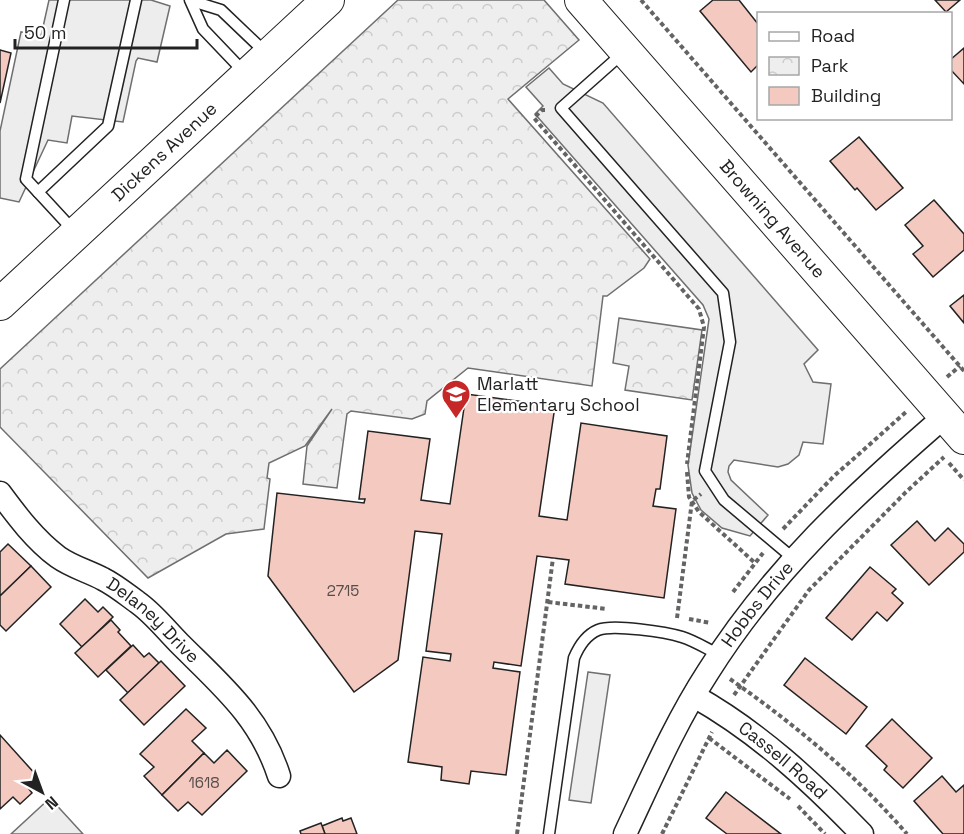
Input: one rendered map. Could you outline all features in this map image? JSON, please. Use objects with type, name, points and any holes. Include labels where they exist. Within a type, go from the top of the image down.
[{"type":"street","name":"Dickens Avenue","points":[[0,304],[328,0]]},
{"type":"street","name":"Browning Avenue","points":[[581,0],[951,437]]},
{"type":"street","name":"Hobbs Drive","points":[[625,834],[663,753],[694,696],[762,597],[856,494],[951,437]]},
{"type":"street","name":"Delaney Drive","points":[[0,493],[14,513],[45,546],[80,570],[104,579],[140,604],[212,675],[243,708],[260,732],[271,752],[279,776]]},
{"type":"street","name":"Cassell Road","points":[[694,696],[743,726],[777,753],[820,791],[862,834]]},
{"type":"lane","points":[[64,0],[26,179],[76,234]]},
{"type":"lane","points":[[38,192],[108,126],[136,0]]},
{"type":"lane","points":[[191,1],[203,29],[258,65]]},
{"type":"lane","points":[[191,1],[221,10],[258,65]]},
{"type":"lane","points":[[625,50],[561,108],[723,293],[730,342],[705,471],[724,500],[794,560]]},
{"type":"lane","points":[[549,834],[574,658],[580,645],[588,636],[604,628],[622,628],[681,636],[720,655]]},
{"type":"path","points":[[641,0],[964,371]]},
{"type":"path","points":[[561,108],[542,110],[534,118],[699,309],[704,327],[688,447],[686,482],[689,496],[699,512],[754,562]]},
{"type":"path","points":[[946,377],[960,366]]},
{"type":"path","points":[[809,590],[906,492],[951,437]]},
{"type":"path","points":[[677,618],[692,501],[714,484]]},
{"type":"path","points":[[517,834],[554,558]]},
{"type":"path","points":[[698,621],[711,623]]},
{"type":"path","points":[[729,678],[785,718],[858,782],[907,834]]},
{"type":"path","points":[[709,738],[793,801],[825,834]]},
{"type":"green space","points":[[398,0],[544,0],[579,40],[508,99],[650,259],[644,268],[607,296],[603,296],[592,386],[468,368],[427,401],[425,414],[412,419],[351,411],[347,414],[337,488],[303,484],[307,446],[332,409],[305,446],[269,463],[267,478],[270,479],[264,529],[226,534],[148,578],[0,427],[0,369]]},
{"type":"green space","points":[[619,318],[702,330],[692,400],[625,390],[629,366],[613,363]]},
{"type":"shaded area","points":[[49,0],[151,0],[170,6],[157,62],[138,58],[136,61],[123,122],[72,116],[67,143],[48,140],[19,202],[0,198],[0,131],[21,32],[41,36]]},
{"type":"shaded area","points":[[549,68],[563,84],[603,103],[818,350],[804,364],[813,382],[831,384],[823,444],[803,442],[799,455],[788,464],[778,467],[734,460],[729,466],[728,472],[731,480],[768,515],[750,536],[722,528],[701,510],[692,493],[688,465],[709,319],[703,305],[535,114],[543,106],[526,87]]},
{"type":"shaded area","points":[[588,672],[610,675],[591,803],[569,800]]},
{"type":"shaded area","points":[[50,798],[83,834],[11,834]]},
{"type":"building","points":[[713,0],[739,0],[757,23],[757,66],[751,72],[700,11]]},
{"type":"building","points":[[935,0],[960,0],[946,12]]},
{"type":"building","points":[[964,48],[964,84],[952,71],[952,58]]},
{"type":"building","points":[[0,50],[11,53],[0,103]]},
{"type":"building","points":[[859,137],[903,188],[876,210],[830,161]]},
{"type":"building","points":[[934,200],[964,234],[964,250],[933,277],[913,254],[923,246],[905,225]]},
{"type":"building","points":[[964,295],[964,323],[950,306]]},
{"type":"building","name":"Marlatt Elementary School","points":[[466,394],[555,406],[539,516],[567,520],[581,423],[667,436],[660,489],[656,489],[653,506],[676,509],[664,598],[565,584],[569,560],[537,556],[521,666],[494,662],[493,668],[520,672],[506,775],[471,771],[469,784],[441,780],[442,767],[408,762],[423,657],[450,661],[451,654],[426,651],[442,534],[415,531],[398,660],[354,692],[268,576],[277,493],[364,503],[365,499],[359,499],[368,431],[430,439],[421,500],[450,504]]},
{"type":"building","points":[[917,521],[935,541],[948,528],[964,544],[964,552],[929,585],[891,545]]},
{"type":"building","points":[[8,544],[31,566],[0,596],[0,552]]},
{"type":"building","points":[[31,566],[51,587],[6,631],[0,625],[0,596]]},
{"type":"building","points":[[870,567],[896,589],[892,593],[903,603],[887,621],[877,612],[852,640],[826,618]]},
{"type":"building","points":[[85,599],[98,612],[103,607],[113,617],[82,647],[60,624]]},
{"type":"building","points":[[111,620],[131,646],[98,677],[75,653]]},
{"type":"building","points":[[133,645],[144,657],[149,653],[159,663],[128,693],[106,670]]},
{"type":"building","points":[[805,658],[867,707],[846,734],[784,685]]},
{"type":"building","points":[[161,661],[185,686],[144,725],[120,700]]},
{"type":"building","points":[[186,709],[206,728],[192,741],[204,753],[162,795],[144,776],[154,767],[140,754]]},
{"type":"building","points":[[892,719],[932,758],[903,788],[884,770],[887,766],[866,746]]},
{"type":"building","points":[[0,735],[37,776],[26,785],[32,793],[20,804],[13,797],[0,809]]},
{"type":"building","points":[[227,750],[247,771],[202,815],[188,802],[178,811],[162,795],[204,753],[214,763]]},
{"type":"building","points":[[942,776],[956,792],[964,785],[964,834],[943,834],[914,801]]},
{"type":"building","points":[[726,792],[781,834],[727,834],[706,818]]},
{"type":"building","points":[[342,818],[343,821],[351,818],[357,834],[325,834],[322,826]]},
{"type":"building","points":[[321,823],[325,834],[301,834],[300,831]]},
{"type":"place","name":"Marlatt Elementary School","points":[[456,420]]}]
